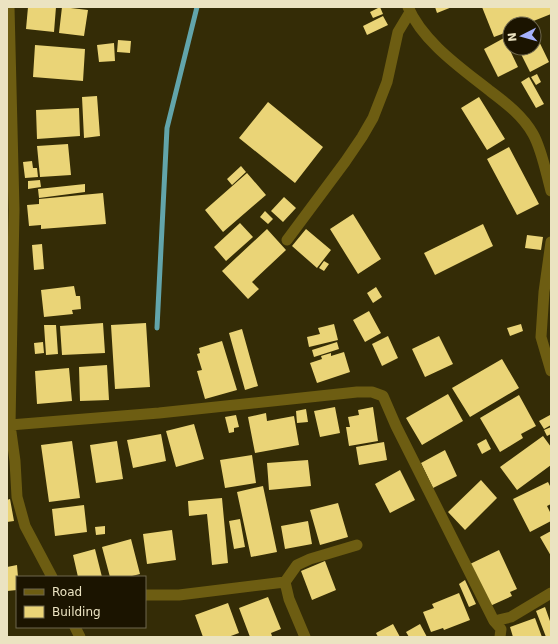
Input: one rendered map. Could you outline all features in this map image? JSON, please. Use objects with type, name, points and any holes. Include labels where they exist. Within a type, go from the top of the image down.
[{"type":"street","points":[[9,7],[10,425],[15,461],[17,497],[25,526],[51,576]]},
{"type":"street","points":[[409,9],[421,30],[455,63],[513,109],[532,133],[545,166],[551,192]]},
{"type":"street","points":[[287,240],[345,162],[373,118],[387,82],[398,32],[409,9]]},
{"type":"street","points":[[551,242],[544,292],[541,337],[551,370]]},
{"type":"street","points":[[10,425],[159,413],[357,392],[372,392],[383,396],[396,426],[494,621],[501,629],[500,637]]},
{"type":"street","points":[[146,595],[179,595],[285,582],[297,565],[310,559],[357,545]]},
{"type":"street","points":[[285,582],[289,599],[305,637]]},
{"type":"street","points":[[494,621],[511,616],[551,593]]},
{"type":"street","points":[[76,628],[80,637]]},
{"type":"building","points":[[28,7],[56,7],[54,32],[26,29]]},
{"type":"building","points":[[62,7],[88,10],[84,36],[59,33]]},
{"type":"building","points":[[380,7],[383,14],[373,18],[370,12]]},
{"type":"building","points":[[435,7],[452,7],[437,13]]},
{"type":"building","points":[[482,7],[551,7],[551,14],[542,18],[542,16],[502,16],[502,34],[494,37]]},
{"type":"building","points":[[383,16],[388,25],[367,35],[363,26]]},
{"type":"building","points":[[502,39],[502,56],[513,56],[518,67],[498,77],[484,49]]},
{"type":"building","points":[[118,40],[131,41],[130,53],[117,52]]},
{"type":"building","points":[[114,43],[115,61],[99,62],[97,45]]},
{"type":"building","points":[[35,45],[85,49],[83,81],[33,77]]},
{"type":"building","points":[[542,48],[549,62],[530,72],[522,56],[542,56]]},
{"type":"building","points":[[537,74],[541,82],[536,85],[531,77]]},
{"type":"building","points":[[529,77],[544,104],[536,108],[521,82]]},
{"type":"building","points":[[97,96],[100,136],[84,138],[82,97]]},
{"type":"building","points":[[479,97],[505,139],[487,150],[461,108]]},
{"type":"building","points":[[268,102],[323,147],[295,183],[239,138]]},
{"type":"building","points":[[79,108],[80,136],[37,139],[36,110]]},
{"type":"building","points":[[68,144],[71,175],[40,177],[37,146]]},
{"type":"building","points":[[509,147],[539,204],[517,215],[487,159]]},
{"type":"building","points":[[32,161],[33,168],[37,168],[38,177],[25,178],[23,162]]},
{"type":"building","points":[[241,166],[246,172],[232,185],[227,179]]},
{"type":"building","points":[[247,173],[266,195],[223,232],[205,210]]},
{"type":"building","points":[[40,180],[41,187],[28,189],[28,181]]},
{"type":"building","points":[[85,184],[85,192],[39,198],[38,189]]},
{"type":"building","points":[[103,193],[106,224],[41,229],[41,225],[29,226],[27,205],[39,204],[39,199]]},
{"type":"building","points":[[284,197],[296,208],[283,222],[271,211]]},
{"type":"building","points":[[265,211],[273,219],[268,224],[260,217]]},
{"type":"building","points":[[353,214],[381,259],[358,274],[330,229]]},
{"type":"building","points":[[240,223],[253,237],[226,261],[214,247]]},
{"type":"building","points":[[483,224],[493,246],[435,275],[424,253]]},
{"type":"building","points":[[267,229],[286,250],[252,282],[259,289],[248,299],[222,271]]},
{"type":"building","points":[[306,229],[331,250],[317,268],[292,246]]},
{"type":"building","points":[[527,235],[543,237],[541,250],[525,248]]},
{"type":"building","points":[[42,244],[44,269],[34,270],[32,245]]},
{"type":"building","points":[[324,261],[329,264],[324,271],[319,268]]},
{"type":"building","points":[[74,286],[76,296],[80,296],[81,309],[72,310],[73,314],[44,317],[41,290]]},
{"type":"building","points":[[376,287],[382,297],[373,303],[367,293]]},
{"type":"building","points":[[369,311],[381,333],[365,342],[353,320]]},
{"type":"building","points":[[103,323],[105,353],[62,355],[60,326]]},
{"type":"building","points":[[146,323],[150,387],[115,389],[111,325]]},
{"type":"building","points":[[334,324],[338,340],[309,347],[307,337],[320,334],[318,328]]},
{"type":"building","points":[[521,324],[523,331],[510,336],[507,328]]},
{"type":"building","points":[[44,325],[56,325],[58,354],[46,355]]},
{"type":"building","points":[[242,329],[258,386],[245,390],[229,333]]},
{"type":"building","points":[[388,336],[398,358],[382,366],[372,344]]},
{"type":"building","points":[[439,336],[453,364],[425,377],[412,349]]},
{"type":"building","points":[[222,341],[237,390],[205,399],[197,371],[202,370],[197,354],[200,353],[199,348]]},
{"type":"building","points":[[43,342],[44,353],[35,354],[34,343]]},
{"type":"building","points":[[337,342],[339,349],[314,357],[312,350]]},
{"type":"building","points":[[344,352],[350,372],[317,383],[310,363],[322,359],[321,356],[331,353],[331,356]]},
{"type":"building","points":[[502,359],[519,388],[470,417],[452,388]]},
{"type":"building","points":[[107,365],[109,400],[80,401],[79,367]]},
{"type":"building","points":[[69,368],[72,401],[37,404],[35,371]]},
{"type":"building","points":[[448,394],[463,421],[422,445],[406,418]]},
{"type":"building","points":[[519,395],[536,426],[521,434],[523,438],[500,452],[480,418]]},
{"type":"building","points":[[335,407],[340,433],[320,437],[314,411]]},
{"type":"building","points":[[373,407],[378,441],[349,446],[346,427],[350,427],[348,417],[359,415],[358,410]]},
{"type":"building","points":[[306,409],[308,422],[297,423],[296,411]]},
{"type":"building","points":[[266,413],[267,421],[294,416],[299,445],[255,453],[248,417]]},
{"type":"building","points":[[236,415],[239,427],[234,428],[234,432],[229,433],[225,417]]},
{"type":"building","points":[[550,415],[551,425],[544,429],[539,421]]},
{"type":"building","points":[[194,424],[204,459],[176,467],[166,431]]},
{"type":"building","points":[[551,427],[551,434],[547,436],[544,430]]},
{"type":"building","points":[[161,434],[166,461],[133,468],[127,440]]},
{"type":"building","points":[[543,436],[551,447],[551,465],[517,490],[500,467]]},
{"type":"building","points":[[486,439],[491,449],[482,454],[477,444]]},
{"type":"building","points":[[72,441],[80,498],[49,502],[41,445]]},
{"type":"building","points":[[117,441],[123,479],[96,483],[90,445]]},
{"type":"building","points":[[384,442],[387,460],[359,465],[356,447]]},
{"type":"building","points":[[445,450],[457,476],[433,488],[421,463]]},
{"type":"building","points":[[252,455],[256,483],[225,488],[220,460]]},
{"type":"building","points":[[308,460],[311,486],[269,490],[267,463]]},
{"type":"building","points":[[400,470],[415,500],[390,513],[375,484]]},
{"type":"building","points":[[481,480],[497,498],[465,530],[448,512]]},
{"type":"building","points":[[548,482],[551,488],[551,504],[547,506],[551,514],[551,521],[530,532],[513,499]]},
{"type":"building","points":[[263,486],[277,552],[251,557],[237,492]]},
{"type":"building","points":[[222,498],[228,563],[212,565],[207,514],[189,516],[188,501]]},
{"type":"building","points":[[10,499],[14,521],[7,522],[7,500]]},
{"type":"building","points":[[338,503],[348,537],[320,545],[310,510]]},
{"type":"building","points":[[84,505],[87,532],[55,536],[52,509]]},
{"type":"building","points":[[240,519],[245,547],[234,549],[229,521]]},
{"type":"building","points":[[308,521],[312,544],[285,549],[281,526]]},
{"type":"building","points":[[105,526],[105,534],[96,535],[95,527]]},
{"type":"building","points":[[172,530],[176,560],[147,564],[143,534]]},
{"type":"building","points":[[551,531],[551,556],[540,537]]},
{"type":"building","points":[[131,539],[140,574],[132,576],[110,576],[102,547]]},
{"type":"building","points":[[95,549],[102,576],[78,576],[73,555]]},
{"type":"building","points":[[499,550],[517,589],[510,592],[512,596],[490,606],[470,564]]},
{"type":"building","points":[[325,561],[336,590],[312,600],[301,571]]},
{"type":"building","points":[[17,565],[18,576],[16,576],[16,590],[7,591],[7,567]]},
{"type":"building","points":[[465,580],[476,604],[469,607],[459,584]]},
{"type":"building","points":[[459,593],[470,620],[444,630],[443,628],[431,632],[423,612],[434,608],[432,604]]},
{"type":"building","points":[[268,597],[281,629],[271,633],[272,636],[250,637],[239,608]]},
{"type":"building","points":[[228,603],[239,633],[228,637],[203,637],[195,615]]},
{"type":"building","points":[[545,607],[551,624],[551,637],[546,637],[536,611]]},
{"type":"building","points":[[535,618],[542,637],[513,637],[510,627]]},
{"type":"building","points":[[393,624],[400,637],[378,637],[376,633]]},
{"type":"building","points":[[420,624],[427,637],[409,637],[406,632]]},
{"type":"waterway","points":[[157,328],[167,128],[197,7]]}]
